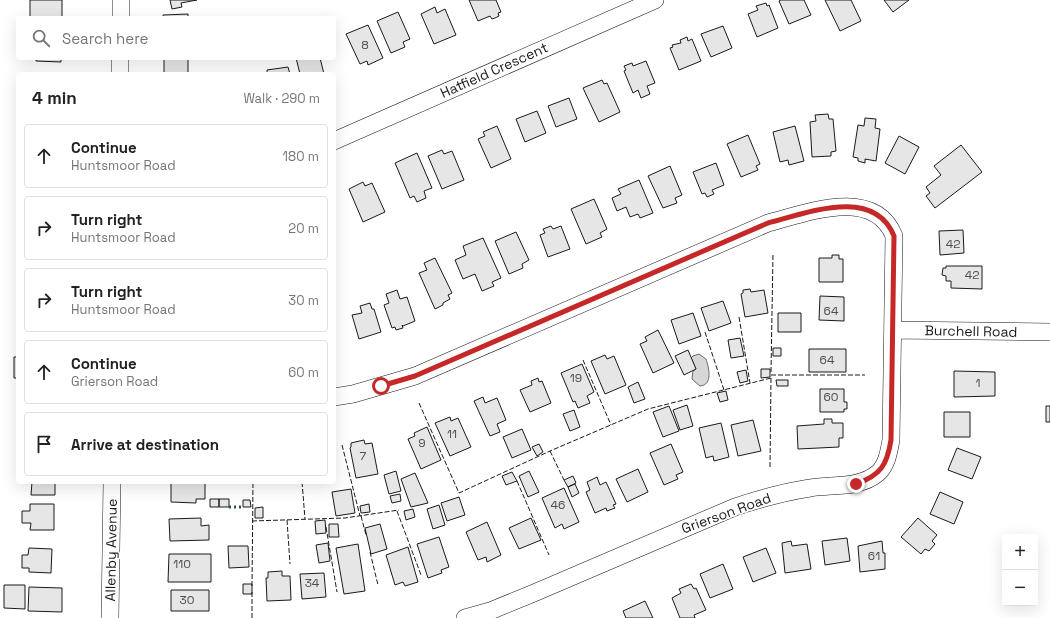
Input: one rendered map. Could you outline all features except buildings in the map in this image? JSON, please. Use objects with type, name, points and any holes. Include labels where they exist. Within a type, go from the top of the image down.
[{"type":"street","points":[[121,0],[121,16]]},
{"type":"street","name":"Hatfield Crescent","points":[[336,140],[655,0]]},
{"type":"street","points":[[120,60],[120,72]]},
{"type":"street","name":"Grierson Road","points":[[336,397],[353,394],[415,376],[768,223],[813,211],[851,206],[874,211],[885,220],[890,227],[894,236],[891,440],[889,454],[879,472],[869,479],[856,484],[810,487],[763,497],[735,507],[490,611],[465,618]]},
{"type":"street","name":"Burchell Road","points":[[893,330],[1050,332]]},
{"type":"street","name":"Allenby Avenue","points":[[110,618],[112,484]]},
{"type":"shaded area","points":[[699,354],[706,359],[709,376],[707,383],[700,386],[692,379],[693,371],[696,369],[691,358]]},
{"type":"hedge","points":[[229,507],[243,507]]},
{"type":"fence","points":[[771,372],[773,254]]},
{"type":"fence","points":[[739,317],[750,383]]},
{"type":"fence","points":[[705,332],[724,390]]},
{"type":"fence","points":[[583,360],[611,425]]},
{"type":"fence","points":[[771,375],[865,375]]},
{"type":"fence","points":[[419,403],[459,493],[550,451],[648,409],[771,378]]},
{"type":"fence","points":[[770,467],[771,378]]},
{"type":"fence","points":[[342,445],[360,516]]},
{"type":"fence","points":[[550,451],[564,480]]},
{"type":"fence","points":[[517,481],[549,555]]},
{"type":"fence","points":[[252,586],[253,484]]},
{"type":"fence","points":[[302,484],[305,519]]},
{"type":"fence","points":[[252,521],[345,518],[399,510]]},
{"type":"fence","points":[[397,511],[421,575]]},
{"type":"fence","points":[[361,516],[366,535]]},
{"type":"fence","points":[[287,520],[290,564]]},
{"type":"fence","points":[[326,527],[337,592]]},
{"type":"fence","points":[[370,552],[378,585]]},
{"type":"fence","points":[[252,592],[252,618]]},
{"type":"route","points":[[381,386],[415,376],[768,223],[813,211],[851,206],[862,208],[874,211],[885,220],[894,236],[891,440],[889,454],[879,472],[869,479],[856,484]]}]
